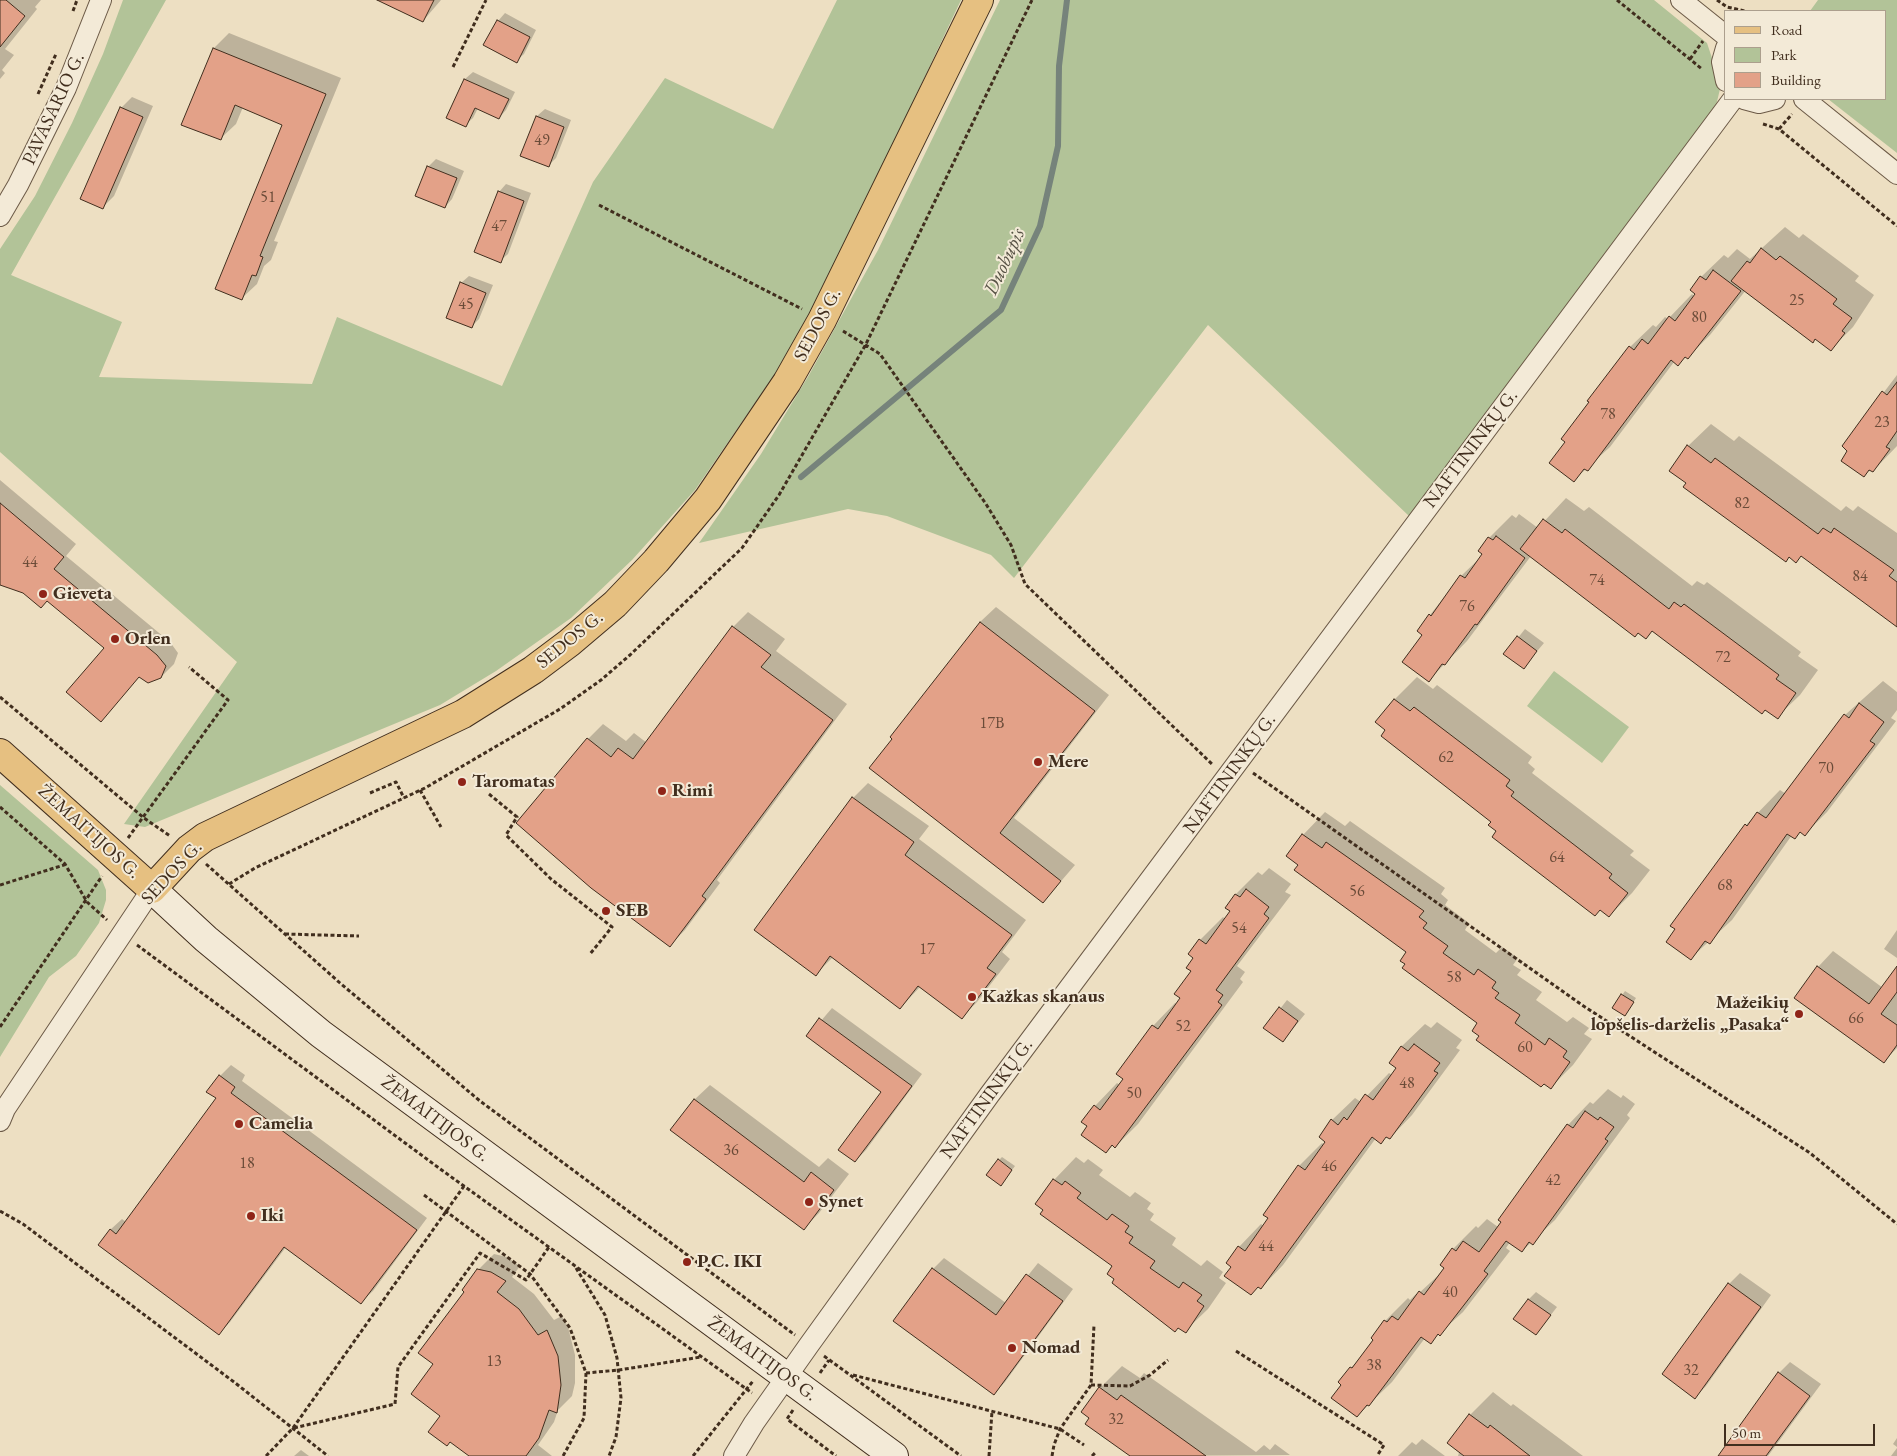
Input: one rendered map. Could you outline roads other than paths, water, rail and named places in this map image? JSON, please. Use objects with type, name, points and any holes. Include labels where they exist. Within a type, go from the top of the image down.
[{"type":"main road","name":"SEDOS G.","points":[[152,889],[189,849],[205,837],[463,714],[533,670],[569,643],[615,604],[656,561],[708,499],[787,382],[822,320],[979,0]]},
{"type":"main road","name":"ŽEMAITIJOS G.","points":[[0,753],[206,939],[321,1034],[894,1456]]},
{"type":"street","name":"PAVASARIO G.","points":[[0,216],[18,185],[62,97],[101,0]]},
{"type":"street","points":[[1680,0],[1724,34]]},
{"type":"street","points":[[1724,55],[1722,62],[1724,72]]},
{"type":"street","name":"NAFTININKŲ G.","points":[[734,1456],[768,1404],[779,1371],[809,1345],[990,1094],[1732,100]]},
{"type":"street","points":[[1748,100],[1759,103],[1770,100]]},
{"type":"street","points":[[1805,100],[1897,174]]},
{"type":"street","name":"SEDOS G.","points":[[0,1121],[5,1109],[152,889]]},
{"type":"waterway","name":"Duobupis","points":[[801,477],[1001,310],[1040,226],[1058,146],[1059,66],[1067,0]]},
{"type":"place","name":"Gieveta","points":[[43,594]]},
{"type":"place","name":"Orlen","points":[[115,639]]},
{"type":"place","name":"Mere","points":[[1038,762]]},
{"type":"place","name":"Taromatas","points":[[462,782]]},
{"type":"place","name":"Rimi","points":[[662,791]]},
{"type":"place","name":"SEB","points":[[606,911]]},
{"type":"place","name":"Kažkas skanaus","points":[[972,997]]},
{"type":"place","name":"Mažeikių lopšelis-darželis „Pasaka“","points":[[1799,1014]]},
{"type":"place","name":"Camelia","points":[[239,1124]]},
{"type":"place","name":"Synet","points":[[809,1202]]},
{"type":"place","name":"Iki","points":[[251,1216]]},
{"type":"place","name":"P.C. IKI","points":[[687,1262]]},
{"type":"place","name":"Nomad","points":[[1012,1348]]}]
